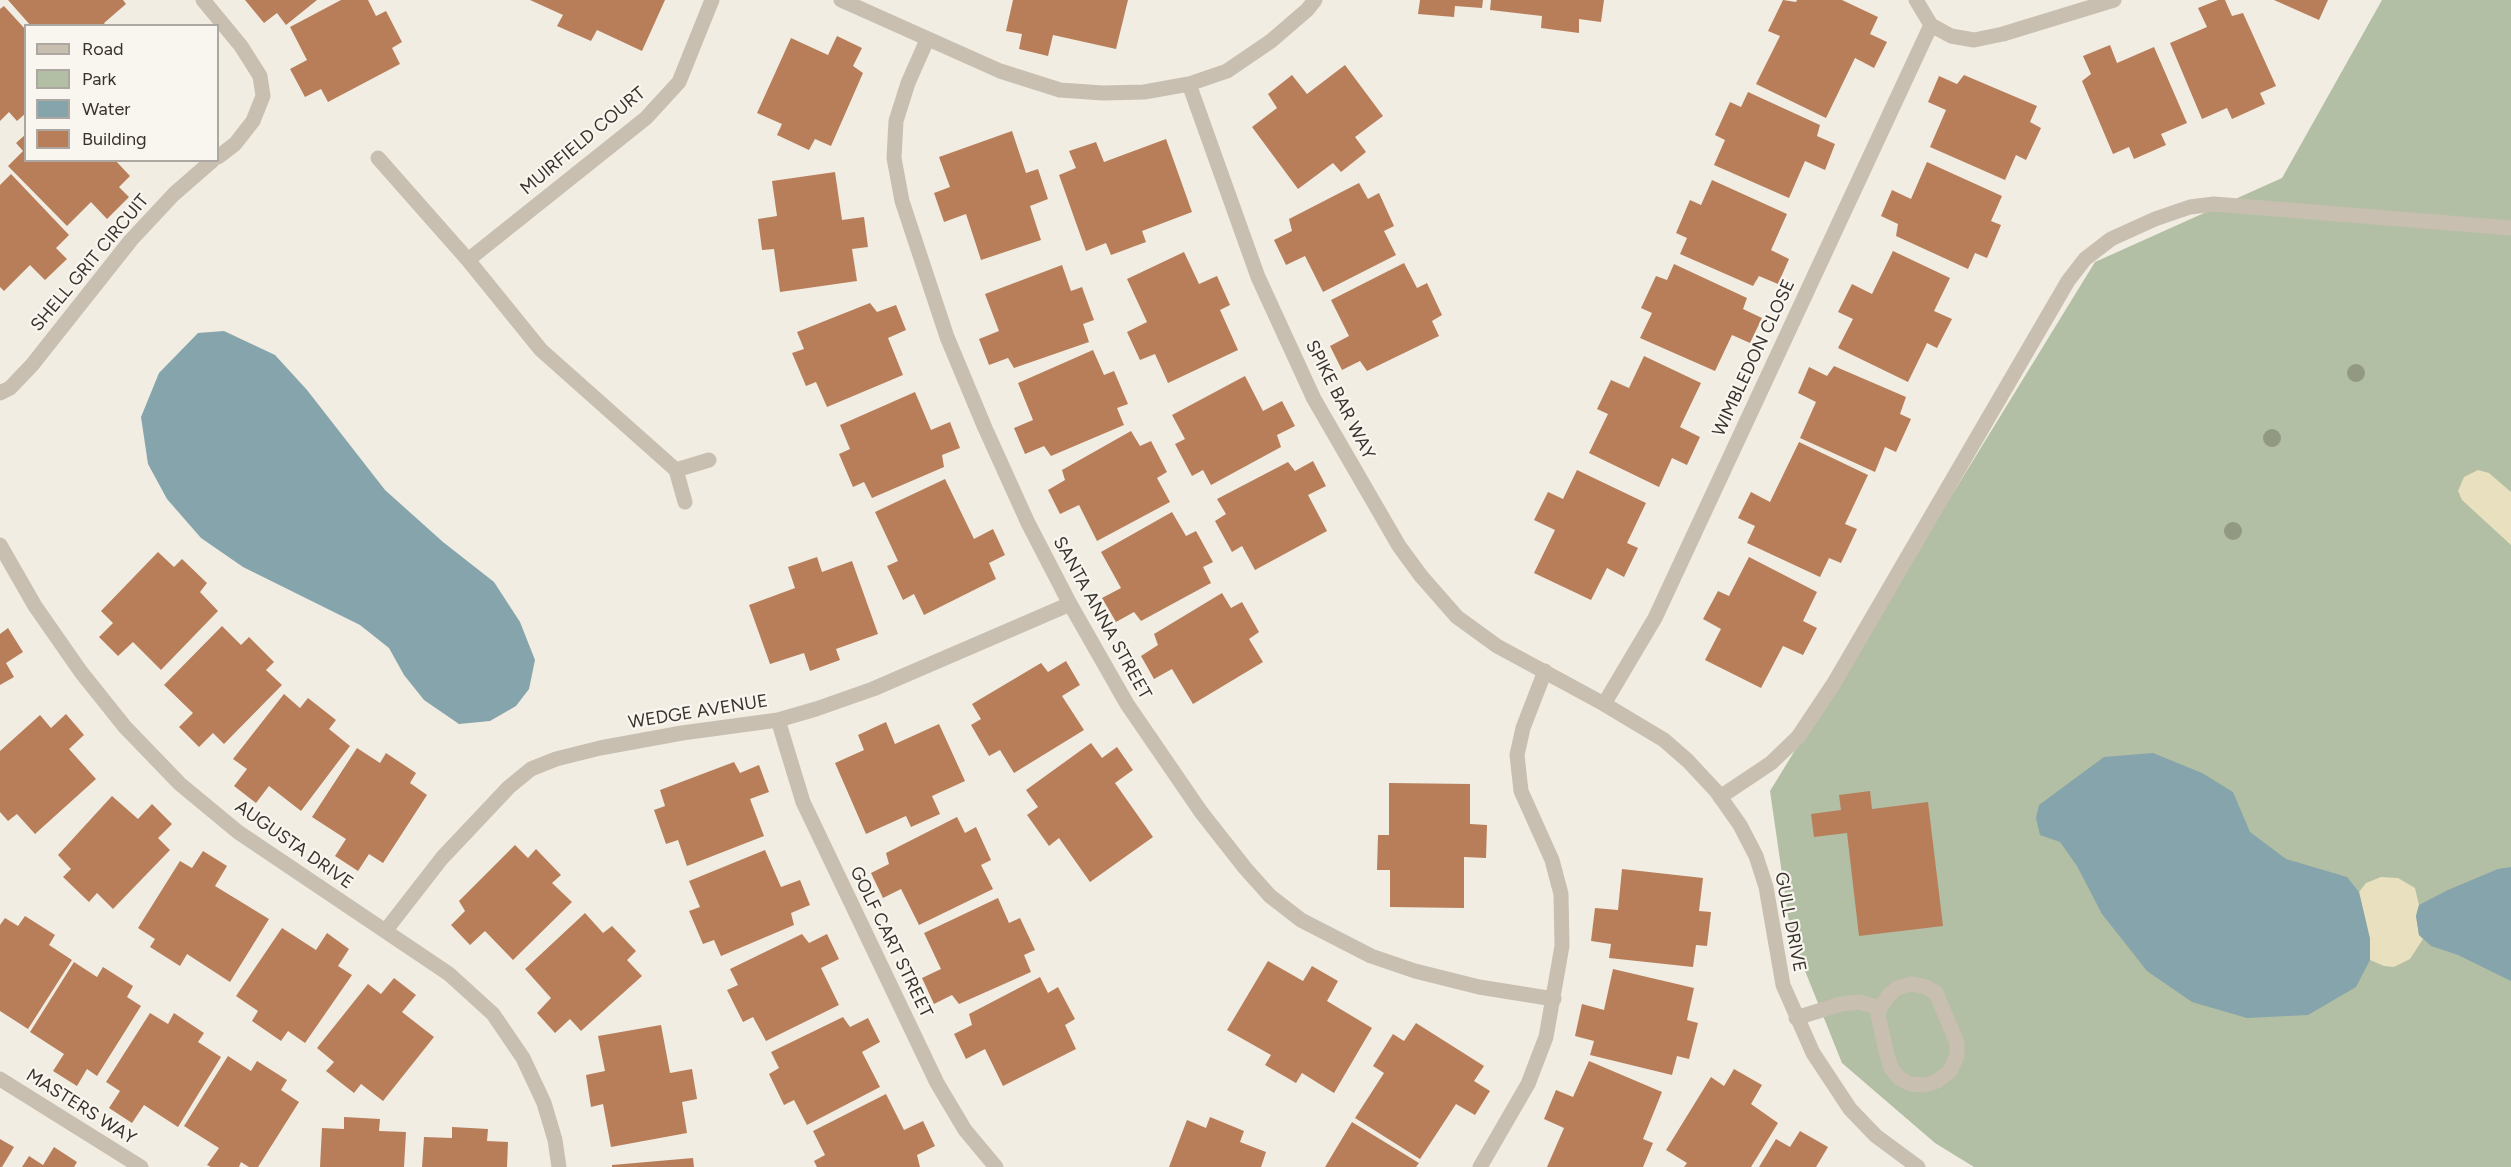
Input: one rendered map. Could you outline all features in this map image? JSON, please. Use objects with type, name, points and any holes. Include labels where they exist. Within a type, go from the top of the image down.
[{"type":"street","points":[[203,0],[242,46],[260,76],[263,96],[253,121],[235,144],[219,156]]},
{"type":"street","name":"MUIRFIELD COURT","points":[[468,260],[646,118],[679,82],[712,0]]},
{"type":"street","points":[[841,0],[1000,71],[1060,90],[1103,93],[1144,92],[1189,84],[1227,70],[1271,41],[1307,10],[1315,0]]},
{"type":"street","points":[[1916,0],[1931,25],[1951,36],[1974,40],[2003,34],[2114,0]]},
{"type":"street","name":"WIMBLEDON CLOSE","points":[[1604,704],[1655,618],[1931,25]]},
{"type":"street","name":"SANTA ANNA STREET","points":[[927,40],[908,83],[896,121],[894,158],[902,201],[955,357],[1028,523],[1070,604],[1127,704],[1201,812],[1245,868],[1270,896],[1301,920],[1371,956],[1415,971],[1469,984],[1554,999]]},
{"type":"street","name":"SPIKE BAR WAY","points":[[1189,84],[1258,277],[1314,399],[1368,496],[1399,546],[1421,576],[1457,617],[1497,646],[1604,704]]},
{"type":"street","points":[[378,158],[468,260],[541,350],[676,470],[685,502]]},
{"type":"street","name":"SHELL GRIT CIRCUIT","points":[[0,393],[10,388],[32,365],[131,240],[174,194],[211,162]]},
{"type":"street","points":[[1720,797],[1771,763],[1798,737],[1834,683],[2068,281],[2085,259],[2111,239],[2181,210],[2214,204],[2511,228]]},
{"type":"street","points":[[676,470],[709,460]]},
{"type":"street","name":"AUGUSTA DRIVE","points":[[0,545],[35,606],[81,672],[125,727],[180,784],[238,831],[449,974],[493,1014],[523,1058],[544,1103],[555,1140],[559,1167]]},
{"type":"street","name":"WEDGE AVENUE","points":[[386,930],[442,858],[509,787],[531,770],[556,759],[600,747],[778,720],[873,689],[1070,604]]},
{"type":"street","points":[[1480,1167],[1528,1084],[1546,1037],[1562,946],[1561,894],[1552,860],[1521,791],[1517,756],[1523,728],[1545,672]]},
{"type":"street","name":"GULL DRIVE","points":[[1604,704],[1664,740],[1688,761],[1720,797],[1740,825],[1756,856],[1766,887],[1783,985],[1813,1053],[1850,1108],[1876,1136],[1918,1167]]},
{"type":"street","name":"GOLF CART STREET","points":[[778,720],[803,802],[937,1083],[965,1130],[996,1167]]},
{"type":"street","points":[[1912,984],[1926,987],[1936,993],[1957,1043],[1957,1056],[1950,1071],[1937,1082],[1925,1085],[1910,1084],[1899,1078],[1891,1068],[1887,1055],[1878,1015],[1881,1008],[1888,996],[1897,988],[1912,984]]},
{"type":"street","points":[[1796,1018],[1841,1004],[1859,1002],[1881,1008]]},
{"type":"street","name":"MASTERS WAY","points":[[0,1079],[141,1167]]},
{"type":"green space","points":[[2382,0],[2511,0],[2511,1167],[1974,1167],[1935,1143],[1842,1063],[1791,936],[1770,791],[2095,262],[2282,178]]},
{"type":"sand","points":[[2478,470],[2489,473],[2511,492],[2511,545],[2462,500],[2458,491],[2464,477]]},
{"type":"sand","points":[[2381,877],[2398,878],[2415,888],[2419,905],[2416,916],[2419,935],[2423,939],[2410,959],[2394,967],[2384,966],[2370,960],[2370,939],[2359,892],[2366,883]]},
{"type":"water","points":[[224,331],[275,355],[307,390],[385,490],[443,542],[494,582],[520,622],[535,660],[529,689],[516,706],[490,721],[459,724],[424,700],[404,675],[389,648],[360,625],[243,567],[201,538],[167,499],[148,464],[141,417],[159,373],[198,333]]},
{"type":"water","points":[[2153,753],[2202,773],[2233,792],[2250,832],[2286,859],[2347,877],[2359,892],[2370,939],[2370,960],[2356,987],[2308,1015],[2247,1018],[2192,1002],[2147,971],[2102,914],[2077,866],[2060,842],[2040,835],[2036,818],[2039,805],[2104,757]]},
{"type":"water","points":[[2511,867],[2511,981],[2458,955],[2431,946],[2419,935],[2416,916],[2419,905],[2498,869]]},
{"type":"building","points":[[8,0],[123,0],[126,4],[105,24],[29,24]]},
{"type":"building","points":[[245,0],[317,0],[286,25],[277,13],[264,23]]},
{"type":"building","points":[[341,0],[368,0],[376,16],[386,11],[402,42],[392,48],[400,64],[328,102],[321,89],[305,97],[290,69],[307,60],[290,27]]},
{"type":"building","points":[[530,0],[665,0],[642,51],[597,30],[591,41],[557,26],[563,15]]},
{"type":"building","points":[[1013,0],[1128,0],[1116,49],[1053,35],[1048,56],[1019,49],[1022,34],[1006,31]]},
{"type":"building","points":[[1420,0],[1483,0],[1482,8],[1455,6],[1454,17],[1418,14]]},
{"type":"building","points":[[1491,0],[1604,0],[1601,22],[1579,19],[1579,33],[1541,28],[1542,16],[1490,10]]},
{"type":"building","points":[[1783,0],[1796,2],[1797,0],[1842,0],[1878,17],[1870,34],[1887,42],[1874,68],[1855,58],[1826,118],[1756,84],[1780,36],[1768,31]]},
{"type":"building","points":[[2218,0],[2225,0],[2232,16],[2243,13],[2276,86],[2260,93],[2265,104],[2232,119],[2227,108],[2202,119],[2170,43],[2207,27],[2198,8]]},
{"type":"building","points":[[2274,0],[2328,0],[2319,20]]},
{"type":"building","points":[[4,6],[24,28],[24,115],[17,121],[9,112],[0,121],[0,9]]},
{"type":"building","points":[[837,36],[862,48],[853,66],[863,73],[831,146],[815,139],[809,150],[777,135],[782,124],[757,113],[791,38],[828,55]]},
{"type":"building","points":[[2110,45],[2117,63],[2154,47],[2187,123],[2161,134],[2166,145],[2134,159],[2129,147],[2113,154],[2082,81],[2091,74],[2083,56]]},
{"type":"building","points":[[1345,65],[1383,116],[1355,137],[1366,152],[1341,172],[1333,163],[1298,189],[1252,127],[1277,108],[1268,94],[1292,75],[1307,94]]},
{"type":"building","points":[[1964,75],[2037,106],[2030,122],[2041,128],[2026,160],[2016,155],[2005,180],[1930,147],[1946,110],[1928,102],[1939,76],[1957,84]]},
{"type":"building","points":[[1748,92],[1820,125],[1817,136],[1835,144],[1825,170],[1805,161],[1789,198],[1714,165],[1725,140],[1715,135],[1730,102],[1741,107]]},
{"type":"building","points":[[1012,131],[1026,173],[1038,169],[1048,199],[1030,206],[1041,240],[981,260],[966,214],[944,222],[934,193],[950,187],[939,157]]},
{"type":"building","points":[[24,136],[24,162],[117,162],[130,176],[119,187],[129,197],[107,219],[91,202],[67,226],[8,166],[23,151],[16,143]]},
{"type":"building","points":[[1166,139],[1192,212],[1142,231],[1146,242],[1111,255],[1106,243],[1086,251],[1059,175],[1076,168],[1069,151],[1096,142],[1104,162]]},
{"type":"building","points":[[1927,162],[2002,196],[1991,221],[2001,225],[1987,258],[1975,253],[1968,269],[1896,236],[1898,224],[1881,216],[1892,190],[1911,199]]},
{"type":"building","points":[[835,172],[842,220],[864,217],[868,247],[852,249],[857,281],[780,292],[774,249],[762,250],[758,219],[777,216],[772,181]]},
{"type":"building","points":[[11,174],[69,235],[56,248],[67,259],[45,280],[30,265],[4,291],[0,287],[0,185]]},
{"type":"building","points":[[1712,180],[1787,214],[1771,250],[1789,259],[1778,284],[1759,276],[1753,286],[1680,254],[1687,238],[1676,233],[1690,200],[1701,205]]},
{"type":"building","points":[[1359,183],[1368,199],[1379,193],[1394,226],[1384,231],[1396,255],[1323,292],[1305,256],[1286,265],[1274,240],[1292,231],[1289,219]]},
{"type":"building","points":[[1893,251],[1950,278],[1934,311],[1952,319],[1937,348],[1927,343],[1908,382],[1838,348],[1853,319],[1838,312],[1852,284],[1872,294]]},
{"type":"building","points":[[1184,252],[1199,284],[1217,276],[1230,305],[1220,310],[1238,350],[1168,383],[1155,354],[1140,360],[1127,332],[1147,322],[1127,279]]},
{"type":"building","points":[[1404,263],[1417,288],[1427,283],[1442,315],[1432,321],[1439,336],[1367,371],[1360,361],[1342,370],[1330,346],[1349,336],[1331,300]]},
{"type":"building","points":[[1674,264],[1747,298],[1743,309],[1762,318],[1750,343],[1732,335],[1715,371],[1640,338],[1652,313],[1641,308],[1656,276],[1667,280]]},
{"type":"building","points":[[1062,265],[1071,291],[1082,287],[1094,320],[1083,324],[1089,342],[1014,368],[1008,358],[989,365],[979,339],[999,331],[985,294]]},
{"type":"building","points":[[870,303],[877,312],[896,305],[906,330],[888,338],[903,375],[827,407],[816,382],[806,386],[792,353],[804,349],[797,332]]},
{"type":"building","points":[[1093,350],[1104,375],[1114,371],[1128,404],[1117,408],[1124,425],[1051,456],[1044,446],[1025,454],[1014,428],[1033,420],[1018,383]]},
{"type":"building","points":[[1644,356],[1701,383],[1680,427],[1700,437],[1687,465],[1672,458],[1659,487],[1589,453],[1608,414],[1597,409],[1611,380],[1629,388]]},
{"type":"building","points":[[1834,366],[1906,397],[1900,414],[1911,419],[1896,452],[1885,447],[1875,472],[1800,438],[1816,402],[1798,393],[1809,367],[1827,376]]},
{"type":"building","points":[[1245,376],[1263,411],[1282,401],[1295,426],[1277,435],[1281,447],[1211,485],[1203,470],[1192,476],[1175,444],[1185,439],[1172,415]]},
{"type":"building","points":[[915,392],[931,430],[950,422],[960,448],[942,455],[944,467],[872,498],[864,482],[853,487],[839,454],[850,449],[840,425]]},
{"type":"building","points":[[1131,431],[1140,446],[1151,441],[1167,472],[1157,478],[1170,502],[1097,541],[1079,505],[1060,514],[1048,490],[1065,480],[1062,470]]},
{"type":"building","points":[[1799,442],[1868,475],[1845,524],[1857,529],[1841,563],[1829,558],[1820,577],[1747,543],[1755,526],[1738,518],[1751,492],[1770,502]]},
{"type":"building","points":[[1313,461],[1326,486],[1308,495],[1327,531],[1255,570],[1242,546],[1232,552],[1215,521],[1226,514],[1217,499],[1288,462],[1295,471]]},
{"type":"building","points":[[1577,470],[1646,503],[1627,543],[1638,548],[1624,577],[1607,568],[1591,600],[1534,573],[1555,530],[1534,520],[1548,492],[1563,499]]},
{"type":"building","points":[[945,479],[974,539],[993,529],[1005,555],[989,563],[996,579],[924,615],[914,594],[903,600],[887,566],[898,561],[875,512]]},
{"type":"building","points":[[1172,512],[1186,536],[1196,531],[1213,562],[1203,567],[1211,583],[1141,621],[1134,612],[1116,622],[1102,598],[1121,588],[1101,552]]},
{"type":"building","points":[[158,552],[174,567],[182,559],[207,583],[200,592],[218,611],[161,670],[133,642],[118,656],[99,637],[113,623],[101,611]]},
{"type":"building","points":[[817,557],[822,572],[852,561],[878,634],[836,649],[840,660],[810,671],[804,653],[770,664],[749,605],[795,588],[788,567]]},
{"type":"building","points":[[1749,557],[1817,592],[1803,621],[1817,628],[1803,655],[1783,646],[1761,688],[1705,660],[1721,629],[1703,619],[1718,591],[1729,596]]},
{"type":"building","points":[[1222,593],[1231,608],[1242,602],[1259,632],[1249,639],[1263,662],[1193,704],[1172,669],[1154,679],[1141,656],[1158,645],[1154,634]]},
{"type":"building","points":[[222,626],[241,645],[249,637],[274,662],[266,670],[282,685],[224,744],[213,733],[199,747],[179,727],[193,713],[164,685]]},
{"type":"building","points":[[8,628],[23,652],[6,663],[14,677],[0,685],[0,634]]},
{"type":"building","points":[[1066,661],[1080,685],[1062,696],[1084,730],[1014,773],[1000,750],[989,756],[971,725],[981,719],[972,704],[1041,663],[1048,672]]},
{"type":"building","points":[[284,694],[300,708],[308,698],[336,720],[329,729],[350,746],[301,811],[269,786],[256,803],[234,786],[247,769],[233,759]]},
{"type":"building","points":[[66,714],[84,735],[69,749],[96,779],[35,834],[17,814],[8,821],[0,812],[0,751],[40,715],[51,728]]},
{"type":"building","points":[[886,722],[895,744],[939,724],[965,781],[932,796],[940,814],[911,827],[906,816],[866,834],[835,763],[864,750],[858,735]]},
{"type":"building","points":[[1091,743],[1102,758],[1117,747],[1133,770],[1115,783],[1153,837],[1090,882],[1059,838],[1049,846],[1027,815],[1038,807],[1026,790]]},
{"type":"building","points":[[357,748],[380,763],[386,753],[416,773],[410,783],[427,795],[383,863],[369,854],[358,871],[335,856],[346,839],[312,817]]},
{"type":"building","points":[[734,762],[740,773],[759,765],[769,792],[750,799],[764,836],[687,866],[678,840],[666,844],[654,810],[665,806],[660,790]]},
{"type":"building","points":[[1389,783],[1470,784],[1470,824],[1487,825],[1486,858],[1464,857],[1464,908],[1390,907],[1390,870],[1377,870],[1378,835],[1389,835]]},
{"type":"building","points":[[1870,791],[1872,809],[1928,802],[1943,926],[1859,936],[1847,833],[1814,837],[1811,814],[1841,810],[1839,795]]},
{"type":"building","points":[[112,796],[138,819],[152,804],[172,824],[158,838],[170,850],[113,909],[97,893],[89,902],[63,877],[71,869],[58,855]]},
{"type":"building","points":[[957,817],[965,833],[976,827],[991,860],[981,865],[993,889],[919,925],[901,889],[883,898],[871,873],[889,864],[886,853]]},
{"type":"building","points":[[515,845],[528,858],[536,849],[561,875],[552,883],[572,902],[513,960],[485,931],[470,945],[451,925],[465,911],[459,901]]},
{"type":"building","points":[[765,850],[781,887],[800,880],[810,905],[791,913],[794,925],[721,956],[714,940],[703,944],[689,911],[700,907],[689,881]]},
{"type":"building","points":[[203,851],[227,866],[215,886],[269,919],[230,982],[187,954],[180,966],[150,947],[155,939],[138,928],[180,861],[192,868]]},
{"type":"building","points":[[1622,869],[1703,878],[1699,911],[1711,912],[1707,946],[1696,945],[1693,967],[1609,958],[1611,944],[1591,941],[1595,908],[1618,910]]},
{"type":"building","points":[[998,898],[1009,923],[1020,918],[1035,950],[1024,955],[1031,972],[959,1004],[952,995],[934,1004],[922,978],[941,969],[924,933]]},
{"type":"building","points":[[585,913],[603,933],[612,926],[636,951],[627,960],[642,976],[581,1031],[570,1019],[555,1033],[537,1013],[551,998],[525,969]]},
{"type":"building","points":[[25,916],[55,935],[49,945],[72,960],[28,1029],[0,1011],[0,925],[5,918],[18,926]]},
{"type":"building","points":[[282,928],[316,950],[327,933],[349,949],[338,966],[352,975],[305,1043],[288,1031],[281,1041],[252,1021],[258,1011],[236,996]]},
{"type":"building","points":[[802,934],[809,943],[827,934],[839,959],[821,968],[839,1005],[766,1041],[753,1017],[743,1022],[727,990],[738,985],[730,969]]},
{"type":"building","points":[[1268,961],[1303,981],[1312,966],[1338,981],[1327,1001],[1372,1028],[1334,1093],[1302,1073],[1296,1083],[1265,1065],[1271,1055],[1227,1030]]},
{"type":"building","points":[[74,962],[97,977],[103,967],[133,986],[127,997],[141,1006],[97,1076],[87,1069],[77,1086],[53,1071],[64,1054],[30,1032]]},
{"type":"building","points":[[1613,969],[1694,988],[1687,1020],[1698,1023],[1689,1059],[1677,1056],[1672,1075],[1590,1055],[1594,1041],[1575,1036],[1582,1004],[1604,1010]]},
{"type":"building","points":[[1040,977],[1048,993],[1058,987],[1075,1019],[1065,1025],[1076,1049],[1003,1086],[985,1049],[966,1059],[954,1034],[972,1025],[969,1014]]},
{"type":"building","points":[[394,978],[416,995],[402,1012],[434,1037],[383,1101],[361,1084],[354,1093],[326,1071],[334,1062],[317,1048],[368,984],[381,994]]},
{"type":"building","points":[[150,1013],[168,1024],[174,1013],[204,1033],[198,1042],[221,1057],[178,1127],[144,1105],[132,1123],[109,1108],[120,1091],[106,1082]]},
{"type":"building","points":[[843,1017],[850,1027],[868,1018],[880,1042],[862,1052],[880,1087],[807,1125],[794,1100],[784,1105],[769,1074],[779,1068],[771,1052]]},
{"type":"building","points":[[1416,1023],[1484,1066],[1474,1081],[1490,1091],[1475,1115],[1456,1104],[1420,1159],[1355,1118],[1384,1073],[1373,1066],[1393,1034],[1404,1041]]},
{"type":"building","points":[[661,1025],[670,1073],[692,1069],[697,1099],[682,1102],[687,1133],[611,1147],[603,1104],[591,1107],[586,1075],[605,1071],[598,1036]]},
{"type":"building","points":[[228,1056],[251,1071],[257,1061],[287,1080],[281,1090],[299,1102],[258,1167],[249,1167],[241,1162],[239,1167],[207,1165],[219,1148],[184,1126]]},
{"type":"building","points":[[1589,1061],[1662,1092],[1643,1139],[1653,1143],[1643,1167],[1547,1167],[1564,1128],[1544,1119],[1556,1090],[1573,1097]]},
{"type":"building","points":[[1734,1069],[1762,1085],[1751,1104],[1778,1123],[1751,1167],[1684,1167],[1687,1163],[1666,1150],[1711,1077],[1724,1086]]},
{"type":"building","points":[[886,1094],[904,1130],[923,1121],[935,1146],[917,1155],[920,1167],[817,1167],[814,1161],[825,1155],[813,1131]]},
{"type":"building","points":[[344,1117],[380,1119],[379,1131],[406,1132],[404,1167],[320,1167],[322,1128],[344,1129]]},
{"type":"building","points":[[1210,1117],[1244,1131],[1240,1142],[1266,1152],[1261,1167],[1169,1167],[1187,1120],[1206,1128]]},
{"type":"building","points":[[1352,1122],[1419,1163],[1416,1167],[1325,1167]]},
{"type":"building","points":[[452,1127],[488,1129],[487,1141],[508,1142],[507,1167],[422,1167],[424,1137],[452,1138]]},
{"type":"building","points":[[1800,1131],[1828,1147],[1816,1167],[1759,1167],[1776,1139],[1790,1147]]},
{"type":"building","points":[[0,1139],[14,1147],[2,1167],[0,1167]]},
{"type":"building","points":[[54,1147],[77,1162],[74,1167],[22,1167],[29,1156],[43,1165]]},
{"type":"building","points":[[693,1158],[694,1167],[612,1167],[612,1165]]}]
